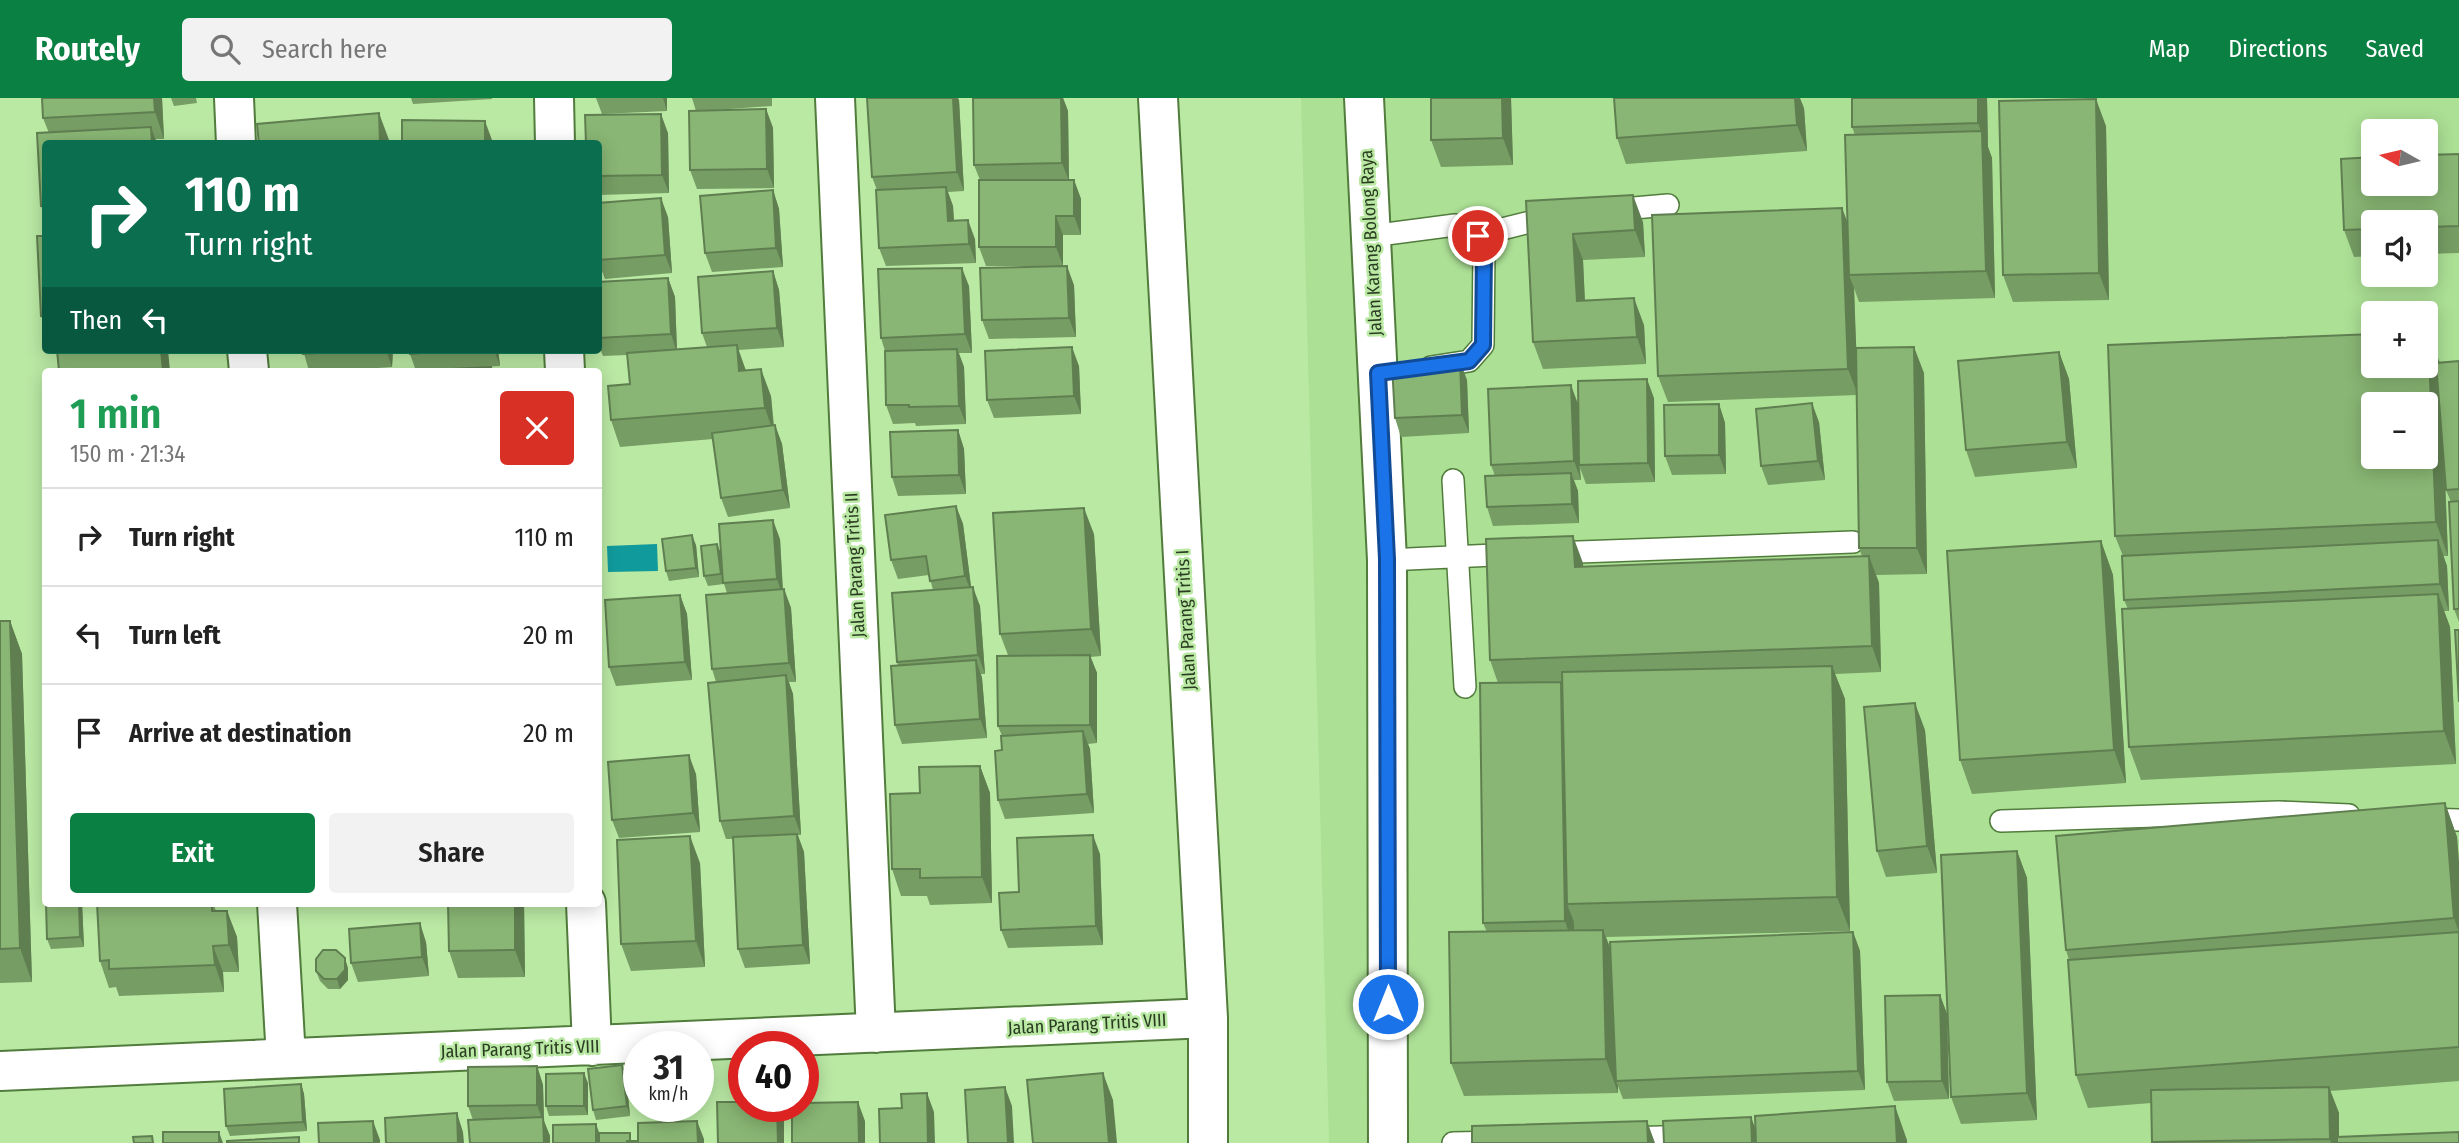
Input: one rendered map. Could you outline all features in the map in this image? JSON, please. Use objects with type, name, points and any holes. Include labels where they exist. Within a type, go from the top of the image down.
[{"type":"street","points":[[234,98],[236,140]]},
{"type":"street","points":[[554,98],[555,140]]},
{"type":"street","name":"Jalan Parang Tritis II","points":[[835,98],[876,1033]]},
{"type":"street","name":"Jalan Parang Tritis I","points":[[1158,98],[1208,1017],[1208,1143]]},
{"type":"street","name":"Jalan Karang Bolong Raya","points":[[1364,98],[1387,559],[1388,1143]]},
{"type":"street","points":[[277,907],[286,1058]]},
{"type":"street","points":[[586,907],[592,1046]]},
{"type":"street","name":"Jalan Parang Tritis VIII","points":[[0,1071],[1208,1017]]},
{"type":"lane","points":[[1371,236],[1455,225],[1478,236],[1556,216],[1668,205]]},
{"type":"lane","points":[[1378,373],[1469,361],[1483,345],[1484,250],[1478,236]]},
{"type":"lane","points":[[1453,480],[1465,687]]},
{"type":"lane","points":[[1387,559],[1853,542]]},
{"type":"lane","points":[[2001,821],[2279,812],[2376,817]]},
{"type":"lane","points":[[2404,818],[2459,820]]},
{"type":"lane","points":[[1602,1139],[1710,1135]]},
{"type":"lane","points":[[1453,1143],[1521,1141]]},
{"type":"shaded area","points":[[1301,98],[2459,98],[2459,1143],[1329,1143]]},
{"type":"water","points":[[657,544],[658,571],[608,572],[607,546]]},
{"type":"building","points":[[42,98],[154,98],[155,112],[43,118]]},
{"type":"building","points":[[867,98],[953,98],[957,172],[872,177]]},
{"type":"building","points":[[973,98],[1061,98],[1062,163],[974,165]]},
{"type":"building","points":[[1431,98],[1502,98],[1503,138],[1431,140]]},
{"type":"building","points":[[1614,98],[1795,98],[1797,125],[1617,138]]},
{"type":"building","points":[[1852,98],[1978,98],[1978,123],[1852,127]]},
{"type":"building","points":[[2096,99],[2099,273],[2003,275],[1999,101]]},
{"type":"building","points":[[766,109],[767,169],[690,170],[689,111]]},
{"type":"building","points":[[379,113],[380,140],[259,140],[257,124]]},
{"type":"building","points":[[661,114],[662,175],[602,176],[602,140],[586,140],[585,115]]},
{"type":"building","points":[[402,120],[485,121],[485,140],[402,140]]},
{"type":"building","points":[[151,127],[152,140],[42,140],[41,206],[37,133]]},
{"type":"building","points":[[1982,131],[1986,271],[1849,275],[1845,135]]},
{"type":"building","points":[[2459,154],[2459,226],[2438,227],[2438,210],[2361,210],[2361,229],[2344,230],[2341,159],[2361,158],[2361,196],[2438,196],[2438,155]]},
{"type":"building","points":[[979,180],[1074,180],[1074,216],[1056,216],[1056,247],[979,247]]},
{"type":"building","points":[[946,187],[948,221],[968,220],[969,244],[879,248],[876,190]]},
{"type":"building","points":[[773,190],[776,248],[705,253],[700,196]]},
{"type":"building","points":[[1633,195],[1635,230],[1573,234],[1577,301],[1634,298],[1637,337],[1533,342],[1526,201]]},
{"type":"building","points":[[661,198],[665,255],[602,260],[602,203]]},
{"type":"building","points":[[1842,208],[1848,369],[1658,376],[1652,215]]},
{"type":"building","points":[[37,236],[42,236],[41,316]]},
{"type":"building","points":[[1067,266],[1069,318],[982,320],[980,268]]},
{"type":"building","points":[[962,268],[965,334],[881,338],[878,269]]},
{"type":"building","points":[[773,271],[777,328],[702,333],[698,277]]},
{"type":"building","points":[[668,278],[671,334],[602,338],[602,282]]},
{"type":"building","points":[[2361,334],[2361,378],[2430,378],[2431,392],[2361,392],[2361,469],[2434,469],[2436,522],[2115,536],[2108,345]]},
{"type":"building","points":[[737,345],[739,371],[761,369],[765,408],[611,420],[608,386],[630,384],[627,353]]},
{"type":"building","points":[[1072,347],[1074,396],[987,400],[985,351]]},
{"type":"building","points":[[1914,347],[1917,548],[1859,548],[1856,348]]},
{"type":"building","points":[[957,349],[959,406],[886,405],[885,351]]},
{"type":"building","points":[[2059,352],[2067,442],[1966,450],[1958,361]]},
{"type":"building","points":[[57,354],[161,354],[163,368],[59,368]]},
{"type":"building","points":[[1460,361],[1462,415],[1395,418],[1392,365]]},
{"type":"building","points":[[2459,361],[2459,489],[2446,490],[2438,363]]},
{"type":"building","points":[[1647,379],[1648,463],[1579,465],[1578,381]]},
{"type":"building","points":[[1571,385],[1574,461],[1491,465],[1488,389]]},
{"type":"building","points":[[1812,403],[1818,461],[1761,466],[1756,409]]},
{"type":"building","points":[[1719,404],[1719,455],[1665,456],[1664,405]]},
{"type":"building","points":[[775,425],[783,490],[721,498],[712,433]]},
{"type":"building","points":[[958,430],[959,475],[892,477],[890,432]]},
{"type":"building","points":[[1571,473],[1572,504],[1487,507],[1485,476]]},
{"type":"building","points":[[2459,501],[2459,609],[2454,609],[2449,502]]},
{"type":"building","points":[[956,506],[965,576],[930,581],[926,556],[891,560],[885,515]]},
{"type":"building","points":[[1084,508],[1091,629],[1000,634],[993,513]]},
{"type":"building","points":[[773,520],[777,579],[723,583],[719,524]]},
{"type":"building","points":[[692,535],[696,568],[666,571],[662,539]]},
{"type":"building","points":[[1573,536],[1575,567],[1869,556],[1872,646],[1490,660],[1486,539]]},
{"type":"building","points":[[2438,540],[2440,584],[2124,600],[2122,556]]},
{"type":"building","points":[[2101,541],[2114,750],[1960,760],[1947,551]]},
{"type":"building","points":[[717,544],[721,574],[704,576],[701,546]]},
{"type":"building","points":[[973,587],[978,655],[897,662],[892,593]]},
{"type":"building","points":[[784,589],[789,663],[712,669],[706,595]]},
{"type":"building","points":[[2438,594],[2444,731],[2129,747],[2122,609]]},
{"type":"building","points":[[680,595],[685,662],[609,667],[605,600]]},
{"type":"building","points":[[0,621],[10,621],[20,948],[0,949]]},
{"type":"building","points":[[2455,630],[2459,630],[2459,702]]},
{"type":"building","points":[[1090,655],[1090,725],[998,726],[997,656]]},
{"type":"building","points":[[976,660],[980,719],[895,725],[891,666]]},
{"type":"building","points":[[1832,666],[1837,897],[1567,904],[1562,672]]},
{"type":"building","points":[[786,675],[794,816],[720,821],[708,683]]},
{"type":"building","points":[[1561,682],[1565,921],[1483,923],[1480,683]]},
{"type":"building","points":[[1915,703],[1927,846],[1877,851],[1864,707]]},
{"type":"building","points":[[1083,731],[1087,794],[998,800],[995,751],[1002,750],[1001,736]]},
{"type":"building","points":[[689,755],[693,813],[612,820],[608,762]]},
{"type":"building","points":[[980,766],[982,877],[920,878],[920,869],[892,869],[890,794],[920,793],[919,767]]},
{"type":"building","points":[[2445,803],[2454,918],[2066,950],[2056,836]]},
{"type":"building","points":[[797,834],[803,945],[738,949],[733,837]]},
{"type":"building","points":[[1093,835],[1096,926],[1001,930],[999,893],[1019,892],[1017,838]]},
{"type":"building","points":[[690,836],[696,941],[621,944],[617,840]]},
{"type":"building","points":[[2017,851],[2027,1093],[1951,1097],[1941,855]]},
{"type":"building","points":[[46,907],[79,907],[80,937],[47,939]]},
{"type":"building","points":[[97,907],[212,907],[212,911],[227,911],[229,945],[213,946],[215,965],[109,969],[109,960],[100,961]]},
{"type":"building","points":[[448,907],[515,907],[515,950],[449,951]]},
{"type":"building","points":[[420,923],[422,957],[351,963],[349,929]]},
{"type":"building","points":[[1603,930],[1606,1059],[1451,1063],[1449,932]]},
{"type":"building","points":[[1853,932],[1858,1071],[1616,1081],[1610,942]]},
{"type":"building","points":[[2459,932],[2459,1047],[2076,1075],[2068,960]]},
{"type":"building","points":[[323,950],[336,950],[345,958],[345,970],[337,979],[324,979],[316,971],[316,959]]},
{"type":"building","points":[[1940,995],[1942,1081],[1887,1082],[1885,996]]},
{"type":"building","points":[[622,1065],[623,1106],[593,1110],[588,1069]]},
{"type":"building","points":[[537,1066],[537,1105],[468,1106],[468,1067]]},
{"type":"building","points":[[584,1073],[584,1106],[546,1106],[546,1074]]},
{"type":"building","points":[[1103,1073],[1109,1143],[1033,1143],[1027,1080]]},
{"type":"building","points":[[301,1084],[303,1122],[226,1126],[224,1089]]},
{"type":"building","points":[[1005,1087],[1008,1143],[968,1143],[965,1090]]},
{"type":"building","points":[[2329,1087],[2330,1139],[2152,1142],[2151,1090]]},
{"type":"building","points":[[927,1093],[928,1143],[880,1143],[879,1109],[902,1108],[901,1094]]},
{"type":"building","points":[[717,1102],[728,1102],[728,1122],[777,1122],[778,1143],[718,1143]]},
{"type":"building","points":[[858,1102],[859,1143],[792,1143],[792,1122],[819,1122],[819,1103]]},
{"type":"building","points":[[1895,1106],[1897,1143],[1756,1143],[1755,1116]]},
{"type":"building","points":[[457,1113],[458,1143],[386,1143],[385,1118]]},
{"type":"building","points":[[543,1117],[544,1143],[470,1143],[468,1120]]},
{"type":"building","points":[[1751,1117],[1752,1143],[1664,1143],[1663,1121]]},
{"type":"building","points":[[373,1121],[374,1143],[319,1143],[318,1123]]},
{"type":"building","points":[[1647,1121],[1648,1143],[1472,1143],[1472,1126]]},
{"type":"building","points":[[697,1122],[698,1143],[627,1143],[638,1141],[638,1123]]},
{"type":"building","points":[[596,1124],[596,1143],[553,1143],[553,1125]]},
{"type":"building","points":[[163,1132],[219,1132],[219,1143],[163,1143]]},
{"type":"building","points":[[2459,1132],[2459,1143],[2337,1143],[2337,1137]]},
{"type":"building","points":[[599,1133],[630,1133],[630,1141],[599,1143]]},
{"type":"building","points":[[152,1136],[153,1143],[134,1143],[133,1137]]},
{"type":"building","points":[[299,1137],[299,1143],[227,1143],[227,1141]]},
{"type":"route","points":[[1388,1004],[1387,559],[1378,373],[1469,361],[1483,345],[1484,250],[1478,236]]}]
